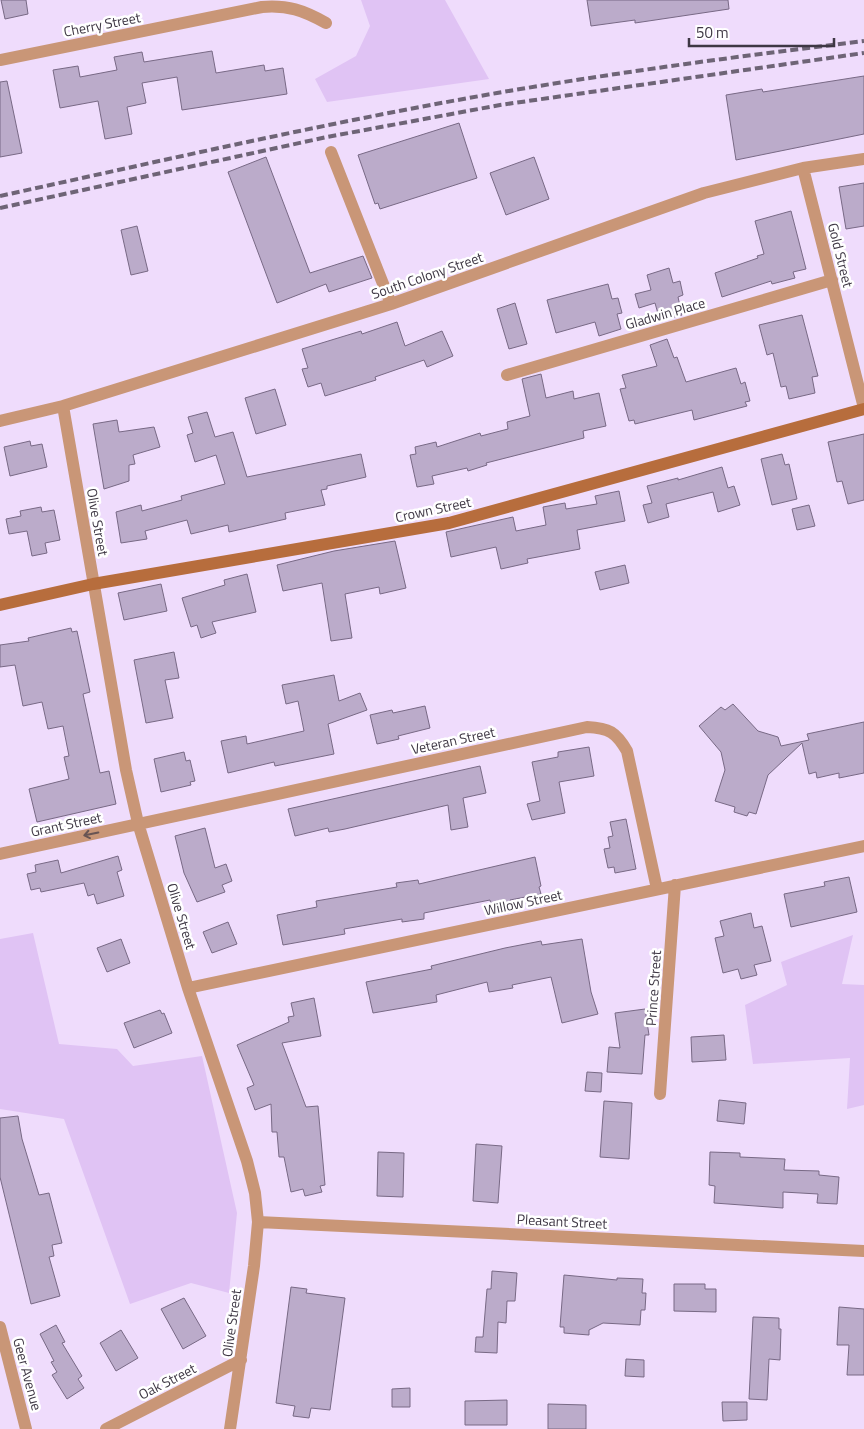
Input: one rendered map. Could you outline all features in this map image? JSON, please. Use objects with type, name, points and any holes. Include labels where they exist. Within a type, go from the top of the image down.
[{"type":"street","name":"Cherry Street","points":[[0,60],[262,8],[281,6],[298,9],[326,24]]},
{"type":"street","points":[[331,152],[391,304]]},
{"type":"street","name":"South Colony Street","points":[[0,421],[63,406],[391,304],[704,193],[803,168],[864,159]]},
{"type":"street","name":"Gold Street","points":[[803,168],[864,408]]},
{"type":"street","name":"Gladwin Place","points":[[507,375],[832,280]]},
{"type":"street","name":"Olive Street","points":[[63,406],[126,770],[138,823],[188,988],[247,1161],[255,1193],[258,1222],[254,1266],[230,1429]]},
{"type":"street","name":"Crown Street","points":[[0,605],[93,584],[449,523],[864,408]]},
{"type":"street","name":"Veteran Street","points":[[138,823],[587,727],[604,728],[619,738],[627,751],[657,889]]},
{"type":"street","name":"Grant Street","points":[[0,854],[138,823]]},
{"type":"street","name":"Willow Street","points":[[188,988],[864,846]]},
{"type":"street","name":"Prince Street","points":[[660,1094],[675,885]]},
{"type":"street","name":"Pleasant Street","points":[[258,1222],[864,1251]]},
{"type":"street","name":"Geer Avenue","points":[[0,1328],[26,1429]]},
{"type":"street","name":"Oak Street","points":[[106,1429],[241,1360]]},
{"type":"shaded area","points":[[361,0],[445,0],[489,79],[327,102],[315,79],[356,56],[370,26]]},
{"type":"shaded area","points":[[33,933],[59,1044],[117,1049],[133,1066],[202,1056],[237,1213],[229,1293],[191,1283],[130,1304],[64,1119],[0,1109],[0,939]]},
{"type":"shaded area","points":[[853,935],[842,984],[864,985],[864,1105],[847,1109],[850,1058],[753,1064],[745,1005],[787,985],[781,962]]},
{"type":"building","points":[[1,0],[26,0],[28,14],[5,19]]},
{"type":"building","points":[[587,0],[728,0],[729,9],[635,23],[635,20],[591,26]]},
{"type":"building","points":[[212,51],[216,73],[264,65],[265,71],[283,68],[287,94],[182,110],[177,77],[142,83],[146,103],[127,107],[132,134],[105,139],[98,101],[60,108],[53,70],[78,66],[80,77],[117,70],[114,57],[142,52],[144,62]]},
{"type":"building","points":[[864,76],[864,134],[736,160],[726,95],[762,89],[763,92]]},
{"type":"building","points":[[7,81],[22,153],[0,157],[0,82]]},
{"type":"building","points":[[459,123],[477,178],[380,209],[378,203],[375,204],[358,155]]},
{"type":"building","points":[[266,157],[310,273],[363,256],[372,278],[329,292],[326,284],[277,303],[228,172]]},
{"type":"building","points":[[534,157],[549,199],[506,215],[490,173]]},
{"type":"building","points":[[864,183],[864,226],[846,229],[839,187]]},
{"type":"building","points":[[791,211],[806,269],[793,272],[795,278],[772,284],[771,281],[722,297],[715,273],[758,258],[757,256],[764,254],[755,221]]},
{"type":"building","points":[[137,226],[148,271],[131,275],[121,230]]},
{"type":"building","points":[[669,268],[673,283],[680,281],[683,295],[678,297],[682,315],[660,321],[655,303],[639,308],[635,294],[651,290],[647,275]]},
{"type":"building","points":[[608,284],[612,299],[618,298],[622,313],[617,314],[621,329],[599,336],[595,322],[556,333],[547,300]]},
{"type":"building","points":[[515,303],[527,344],[509,349],[497,309]]},
{"type":"building","points":[[802,315],[818,376],[812,377],[815,393],[789,399],[786,386],[781,387],[773,353],[767,355],[759,325]]},
{"type":"building","points":[[397,322],[405,346],[442,331],[453,356],[427,367],[424,360],[375,377],[376,380],[325,396],[321,383],[308,387],[302,369],[308,368],[302,349],[361,331],[362,334]]},
{"type":"building","points":[[667,339],[674,358],[677,357],[686,382],[736,368],[741,384],[745,382],[750,401],[745,402],[747,406],[694,420],[692,410],[635,424],[634,420],[629,421],[620,389],[626,388],[622,375],[657,366],[650,345]]},
{"type":"building","points":[[541,374],[546,398],[573,391],[574,399],[599,393],[606,426],[583,431],[584,438],[486,463],[487,465],[468,471],[467,468],[432,476],[434,484],[417,487],[410,455],[416,454],[415,447],[436,442],[437,447],[480,433],[481,436],[508,429],[507,422],[530,416],[522,379]]},
{"type":"building","points":[[275,389],[286,425],[256,434],[245,398]]},
{"type":"building","points":[[207,412],[215,437],[233,432],[247,477],[361,454],[366,477],[327,486],[327,489],[321,490],[325,505],[285,513],[286,519],[229,532],[228,525],[191,534],[187,520],[145,531],[147,539],[121,543],[116,512],[141,505],[142,511],[182,500],[181,496],[225,484],[216,455],[195,462],[187,435],[193,433],[188,417]]},
{"type":"building","points":[[117,420],[119,432],[154,427],[160,447],[133,455],[135,464],[129,465],[129,481],[104,489],[93,424]]},
{"type":"building","points":[[864,434],[864,500],[848,504],[842,481],[837,482],[828,442]]},
{"type":"building","points":[[30,441],[31,446],[42,444],[47,467],[10,476],[4,447]]},
{"type":"building","points":[[782,454],[785,465],[789,464],[797,499],[772,505],[761,459]]},
{"type":"building","points":[[722,467],[728,488],[734,486],[740,505],[718,512],[713,492],[666,504],[669,517],[648,523],[643,505],[652,503],[647,486],[678,478],[678,480]]},
{"type":"building","points":[[619,491],[625,521],[577,530],[580,549],[527,559],[528,563],[501,569],[496,547],[451,557],[446,532],[513,517],[516,531],[546,525],[543,507],[565,503],[566,509],[597,504],[595,496]]},
{"type":"building","points":[[809,505],[815,526],[797,530],[792,509]]},
{"type":"building","points":[[41,507],[42,512],[54,510],[60,540],[45,543],[47,553],[32,556],[27,531],[9,534],[6,519],[21,516],[20,511]]},
{"type":"building","points":[[395,541],[406,588],[380,594],[379,587],[345,594],[352,638],[331,641],[322,583],[283,591],[277,565],[334,551]]},
{"type":"building","points":[[625,565],[629,583],[600,590],[595,572]]},
{"type":"building","points":[[247,574],[256,612],[212,622],[216,633],[201,638],[197,625],[191,627],[182,598],[225,585],[224,580]]},
{"type":"building","points":[[161,584],[167,611],[124,620],[118,593]]},
{"type":"building","points":[[71,628],[72,632],[77,631],[90,692],[83,694],[100,773],[109,771],[116,804],[37,822],[29,789],[69,779],[64,757],[69,756],[63,726],[48,729],[42,702],[23,706],[15,665],[0,667],[0,645],[29,641],[28,638]]},
{"type":"building","points":[[174,652],[179,678],[165,680],[173,718],[146,723],[134,660]]},
{"type":"building","points":[[334,675],[339,701],[360,693],[367,710],[328,724],[334,754],[275,766],[274,762],[228,773],[221,741],[246,736],[247,744],[304,731],[298,701],[286,704],[282,685]]},
{"type":"building","points":[[733,704],[758,731],[778,737],[781,746],[809,740],[807,734],[864,722],[864,773],[839,778],[839,773],[817,778],[816,772],[809,774],[802,743],[768,775],[756,814],[749,812],[747,816],[734,812],[735,807],[715,801],[725,770],[721,752],[699,726],[721,707],[725,710]]},
{"type":"building","points":[[425,706],[430,728],[398,736],[399,739],[377,744],[370,715],[392,710],[393,713]]},
{"type":"building","points":[[589,747],[594,776],[559,782],[565,813],[532,820],[527,804],[540,801],[532,762],[558,757],[558,752]]},
{"type":"building","points":[[184,752],[186,761],[190,760],[195,781],[190,782],[191,785],[161,792],[154,759]]},
{"type":"building","points":[[480,766],[486,793],[463,798],[468,827],[451,830],[448,805],[345,829],[329,832],[328,828],[295,836],[288,809]]},
{"type":"building","points":[[626,819],[636,869],[615,873],[614,867],[608,868],[604,849],[610,848],[608,837],[613,836],[610,822]]},
{"type":"building","points":[[205,828],[215,868],[226,864],[232,881],[222,885],[225,892],[197,902],[184,873],[175,836]]},
{"type":"building","points":[[118,856],[122,870],[117,872],[124,896],[97,904],[94,894],[88,896],[84,883],[41,892],[40,888],[31,890],[27,874],[36,872],[35,865],[58,860],[61,873]]},
{"type":"building","points":[[535,857],[541,894],[510,900],[511,906],[492,909],[490,900],[424,913],[424,919],[402,922],[402,919],[344,929],[345,934],[283,945],[277,915],[317,907],[316,901],[397,887],[396,883],[418,880],[419,884]]},
{"type":"building","points":[[849,877],[857,912],[791,927],[784,894],[825,886],[824,882]]},
{"type":"building","points":[[751,913],[754,928],[762,926],[771,961],[754,965],[757,975],[741,979],[738,969],[723,973],[715,938],[724,936],[720,921]]},
{"type":"building","points":[[228,922],[237,944],[212,953],[203,932]]},
{"type":"building","points":[[121,939],[130,963],[107,972],[97,948]]},
{"type":"building","points":[[582,939],[591,992],[598,1014],[562,1023],[551,977],[512,985],[513,988],[489,992],[487,982],[436,995],[437,1002],[373,1013],[366,982],[432,969],[431,966],[505,948],[541,941],[542,945]]},
{"type":"building","points":[[314,998],[321,1036],[282,1043],[306,1107],[318,1106],[325,1185],[320,1186],[322,1192],[305,1196],[303,1189],[291,1192],[284,1157],[279,1157],[277,1132],[272,1132],[271,1104],[255,1110],[247,1088],[254,1085],[237,1045],[289,1022],[288,1017],[294,1016],[291,1003]]},
{"type":"building","points":[[645,1009],[649,1035],[645,1035],[642,1074],[607,1072],[609,1047],[620,1048],[615,1013]]},
{"type":"building","points":[[160,1010],[162,1014],[164,1013],[172,1033],[134,1048],[124,1023]]},
{"type":"building","points":[[724,1035],[726,1060],[692,1062],[691,1037]]},
{"type":"building","points":[[587,1072],[602,1073],[601,1092],[585,1091]]},
{"type":"building","points":[[719,1100],[746,1103],[744,1124],[717,1121]]},
{"type":"building","points":[[604,1101],[632,1103],[629,1159],[600,1157]]},
{"type":"building","points":[[18,1116],[22,1139],[39,1195],[49,1193],[62,1243],[52,1245],[54,1256],[49,1257],[60,1296],[31,1304],[0,1177],[0,1118]]},
{"type":"building","points":[[476,1144],[502,1146],[498,1203],[473,1201]]},
{"type":"building","points":[[378,1152],[404,1153],[403,1197],[377,1196]]},
{"type":"building","points":[[710,1152],[740,1153],[740,1157],[785,1159],[784,1170],[819,1171],[819,1175],[839,1177],[837,1204],[817,1203],[818,1194],[783,1192],[783,1208],[714,1203],[715,1186],[709,1185]]},
{"type":"building","points":[[492,1271],[517,1273],[515,1301],[507,1301],[506,1323],[498,1322],[497,1353],[475,1352],[476,1337],[483,1337],[487,1289],[491,1289]]},
{"type":"building","points":[[564,1275],[617,1280],[617,1278],[643,1279],[642,1293],[646,1293],[645,1310],[641,1310],[640,1325],[603,1323],[589,1330],[589,1335],[564,1333],[564,1327],[560,1327]]},
{"type":"building","points":[[674,1284],[705,1284],[705,1289],[716,1289],[716,1312],[674,1311]]},
{"type":"building","points":[[291,1287],[307,1289],[306,1293],[345,1298],[330,1410],[311,1408],[309,1418],[293,1416],[295,1406],[276,1403]]},
{"type":"building","points":[[184,1298],[206,1336],[183,1349],[161,1309]]},
{"type":"building","points":[[839,1307],[864,1309],[864,1375],[847,1375],[849,1345],[837,1345]]},
{"type":"building","points":[[753,1317],[779,1318],[779,1329],[781,1329],[780,1360],[769,1359],[767,1400],[749,1399]]},
{"type":"building","points":[[56,1325],[65,1342],[62,1343],[82,1376],[78,1379],[84,1388],[67,1399],[52,1375],[57,1372],[51,1362],[54,1361],[40,1334]]},
{"type":"building","points":[[121,1330],[138,1358],[116,1371],[100,1343]]},
{"type":"building","points":[[626,1359],[644,1360],[644,1377],[625,1376]]},
{"type":"building","points":[[410,1388],[410,1407],[392,1407],[392,1389]]},
{"type":"building","points":[[507,1400],[507,1425],[465,1425],[465,1401]]},
{"type":"building","points":[[722,1402],[747,1402],[747,1420],[723,1421]]},
{"type":"building","points":[[548,1404],[586,1405],[586,1429],[548,1429]]},
{"type":"railway","points":[[0,196],[186,155],[434,104],[589,78],[864,41]]},
{"type":"railway","points":[[0,208],[327,137],[500,105],[864,53]]}]
